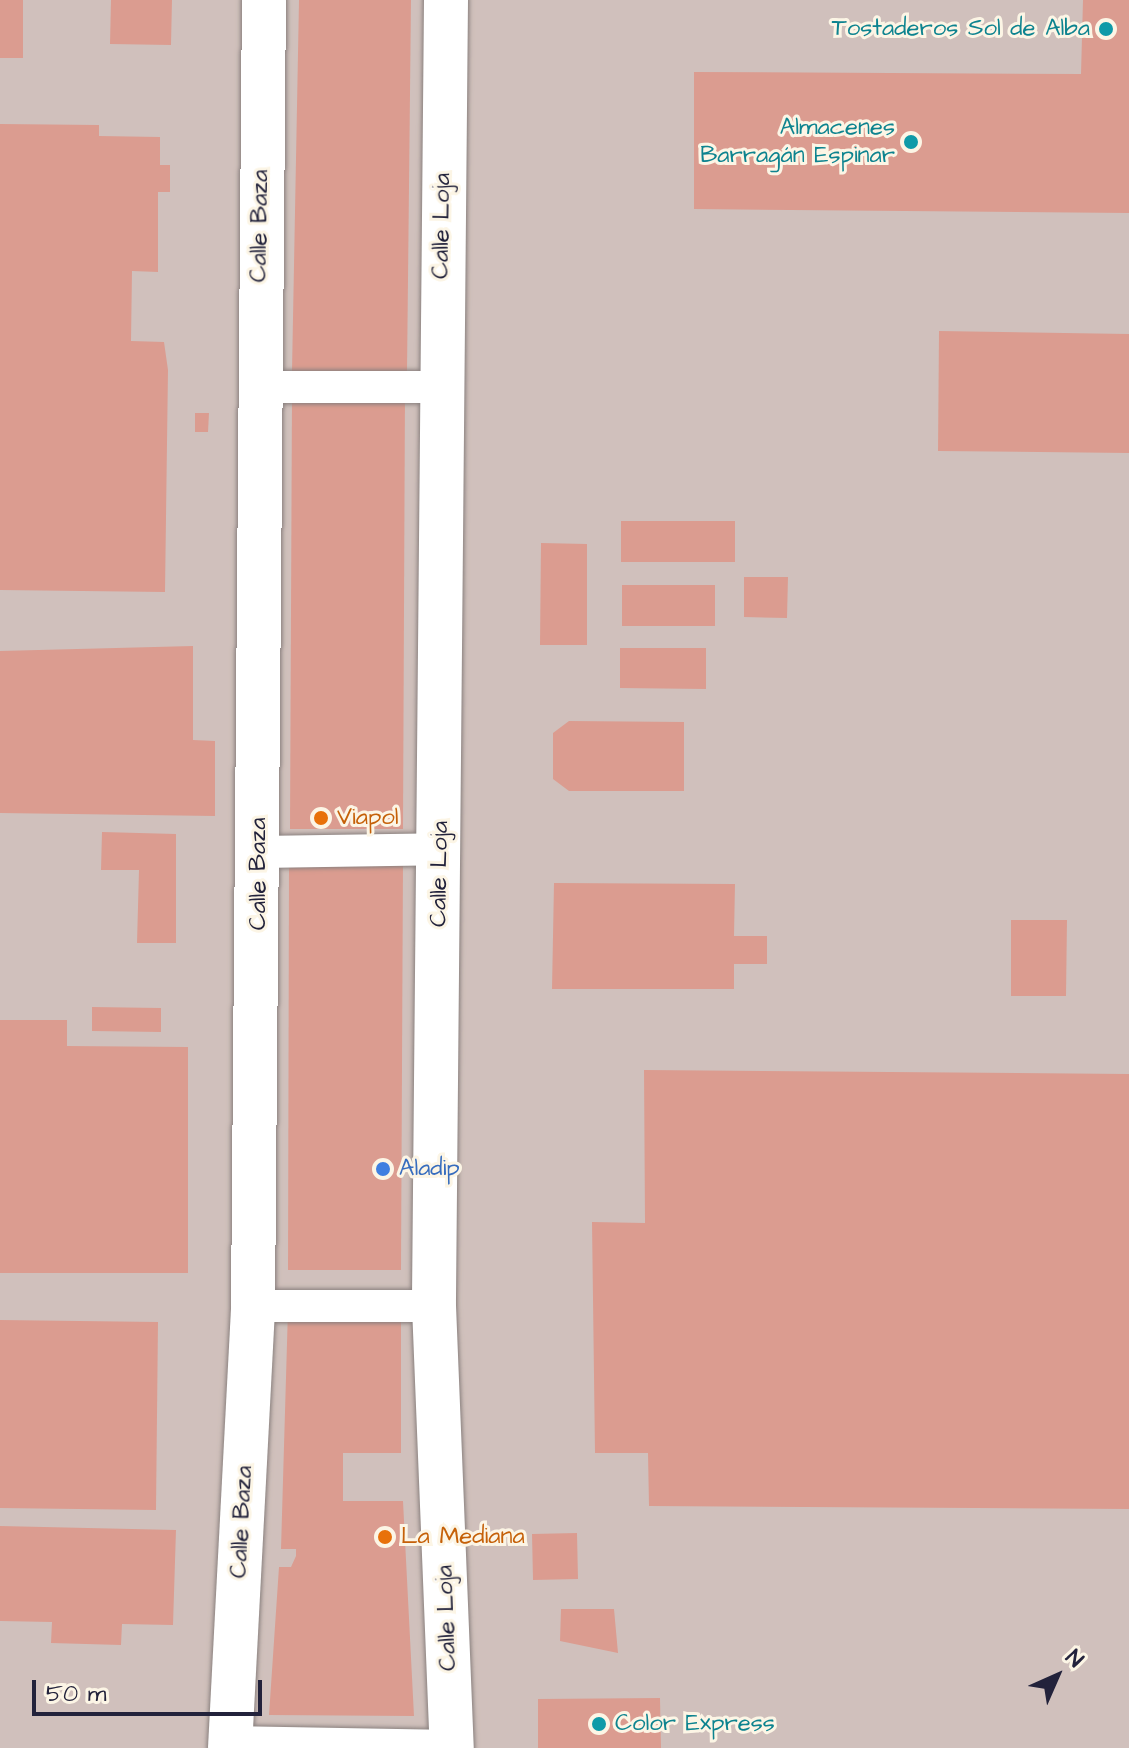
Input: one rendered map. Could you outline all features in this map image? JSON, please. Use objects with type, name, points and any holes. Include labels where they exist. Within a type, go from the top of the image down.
[{"type":"street","name":"Calle Baza","points":[[230,1745],[253,1306],[259,852],[257,387],[264,0]]},
{"type":"street","name":"Calle Loja","points":[[446,0],[439,387],[440,849],[434,1306],[452,1747]]},
{"type":"street","points":[[257,387],[439,387]]},
{"type":"street","points":[[259,852],[440,849]]},
{"type":"street","points":[[253,1306],[434,1306]]},
{"type":"street","points":[[230,1745],[452,1747]]},
{"type":"shaded area","points":[[0,0],[1129,0],[1129,1748],[0,1748]]},
{"type":"building","points":[[0,0],[23,0],[23,58],[0,58]]},
{"type":"building","points":[[111,0],[172,0],[171,45],[110,44]]},
{"type":"building","points":[[299,0],[411,0],[407,373],[292,371]]},
{"type":"building","name":"Almacenes Barragán Espinar","points":[[1083,0],[1129,0],[1129,213],[694,209],[694,72],[1081,74]]},
{"type":"building","points":[[0,124],[99,125],[99,136],[160,137],[160,165],[170,165],[170,192],[158,192],[158,272],[132,271],[131,341],[164,342],[168,370],[165,592],[0,590]]},
{"type":"building","points":[[939,331],[1129,334],[1129,453],[938,451]]},
{"type":"building","points":[[292,393],[405,393],[403,829],[290,829]]},
{"type":"building","points":[[195,413],[209,413],[208,432],[195,432]]},
{"type":"building","points":[[621,521],[735,521],[735,562],[621,562]]},
{"type":"building","points":[[541,543],[587,544],[587,645],[540,645]]},
{"type":"building","points":[[744,577],[788,577],[787,618],[744,617]]},
{"type":"building","points":[[622,585],[715,585],[715,626],[622,626]]},
{"type":"building","points":[[193,646],[193,740],[215,741],[215,816],[0,813],[0,651]]},
{"type":"building","points":[[620,648],[706,648],[706,689],[620,688]]},
{"type":"building","points":[[569,721],[684,722],[684,791],[569,791],[553,779],[553,733]]},
{"type":"building","points":[[102,832],[176,834],[176,943],[137,943],[139,870],[101,870]]},
{"type":"building","points":[[289,863],[403,864],[401,1270],[288,1270]]},
{"type":"building","points":[[554,883],[735,884],[734,936],[767,936],[767,964],[734,964],[734,989],[552,989]]},
{"type":"building","points":[[1011,920],[1067,920],[1066,996],[1011,996]]},
{"type":"building","points":[[92,1007],[161,1008],[161,1032],[92,1031]]},
{"type":"building","points":[[0,1020],[67,1020],[67,1046],[188,1047],[188,1273],[0,1273]]},
{"type":"building","points":[[644,1070],[1129,1074],[1129,1509],[649,1506],[648,1453],[595,1453],[592,1222],[645,1223]]},
{"type":"building","points":[[401,1308],[401,1453],[343,1453],[343,1501],[403,1501],[414,1716],[269,1715],[279,1567],[291,1567],[296,1556],[296,1549],[281,1549],[288,1309]]},
{"type":"building","points":[[0,1320],[158,1322],[156,1510],[0,1508]]},
{"type":"building","points":[[0,1526],[176,1530],[173,1625],[122,1624],[121,1645],[51,1643],[52,1622],[0,1621]]},
{"type":"building","points":[[577,1533],[578,1579],[533,1580],[532,1534]]},
{"type":"building","points":[[561,1609],[614,1609],[618,1653],[560,1641]]},
{"type":"building","name":"Color Express","points":[[660,1698],[661,1748],[538,1748],[538,1699]]},
{"type":"place","name":"Tostaderos Sol de Alba","points":[[1106,29]]},
{"type":"place","name":"Almacenes Barragán Espinar","points":[[911,142]]},
{"type":"place","name":"Viapol","points":[[321,818]]},
{"type":"place","name":"Aladip","points":[[383,1169]]},
{"type":"place","name":"La Mediana","points":[[385,1537]]},
{"type":"place","name":"Color Express","points":[[599,1724]]}]
